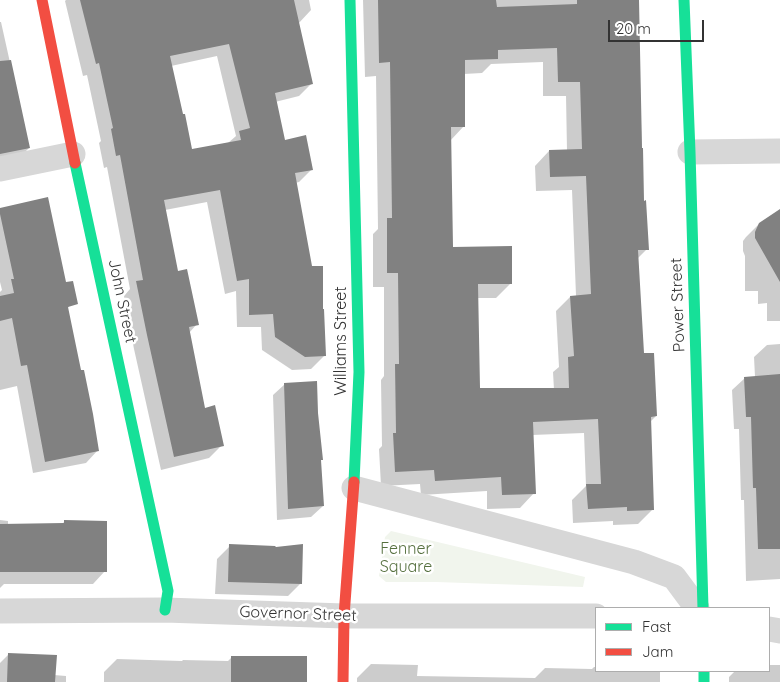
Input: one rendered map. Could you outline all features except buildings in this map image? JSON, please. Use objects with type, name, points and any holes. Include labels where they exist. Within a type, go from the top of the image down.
[{"type":"street","name":"John Street","points":[[42,0],[73,154],[168,590],[165,610]]},
{"type":"street","name":"Williams Street","points":[[343,682],[344,616],[354,488],[359,372],[350,0]]},
{"type":"street","name":"Power Street","points":[[684,0],[703,607]]},
{"type":"street","points":[[690,152],[780,151]]},
{"type":"street","points":[[0,169],[73,154]]},
{"type":"street","points":[[354,488],[634,562],[674,577],[696,607]]},
{"type":"street","name":"Governor Street","points":[[0,611],[165,610],[344,616],[595,616]]},
{"type":"green space","name":"Fenner Square","points":[[391,531],[585,577],[583,587],[386,582],[379,576],[385,537]]},
{"type":"traffic: fast","points":[[350,0],[359,372],[354,482]]},
{"type":"traffic: fast","points":[[684,0],[703,607]]},
{"type":"traffic: fast","points":[[75,163],[168,591],[165,610]]},
{"type":"traffic: fast","points":[[704,672],[704,682]]},
{"type":"traffic: jam","points":[[42,0],[75,163]]},
{"type":"traffic: jam","points":[[343,682],[344,616],[354,482]]}]
